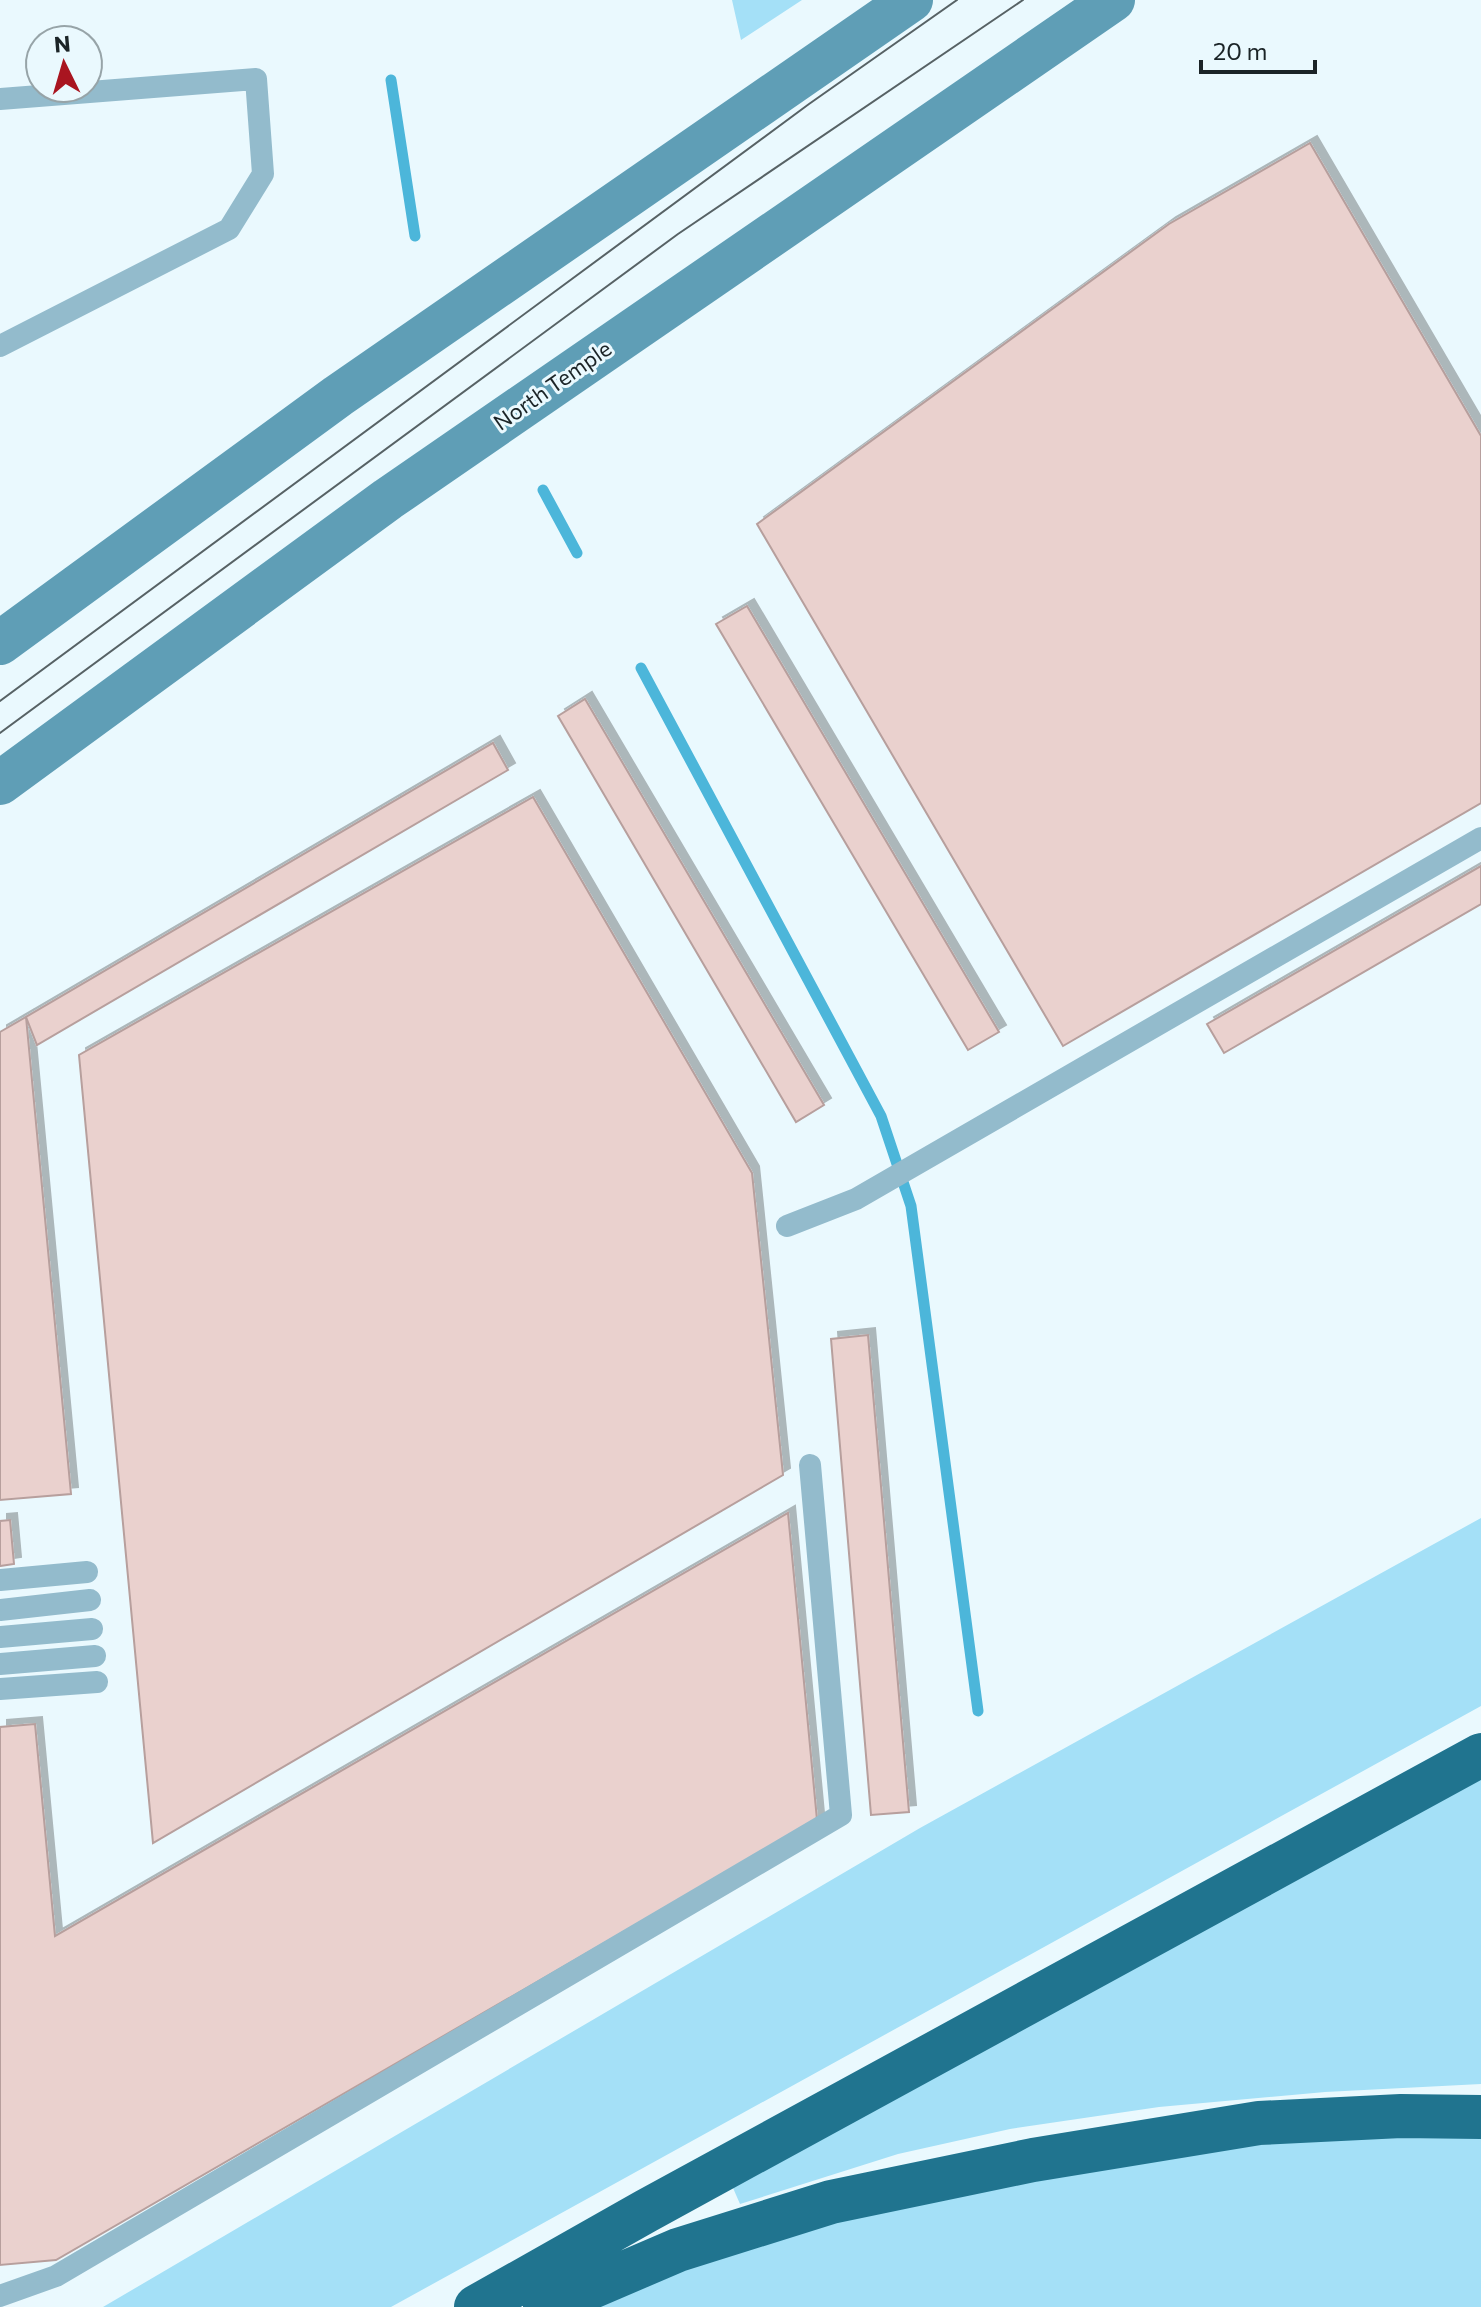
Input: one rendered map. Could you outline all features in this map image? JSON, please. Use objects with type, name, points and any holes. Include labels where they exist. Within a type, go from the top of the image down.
[{"type":"highway","points":[[476,2307],[1481,1755]]},
{"type":"highway","points":[[545,2307],[678,2250],[831,2202],[1033,2160],[1259,2123],[1401,2116],[1481,2117]]},
{"type":"main road","points":[[0,643],[338,396],[911,0]]},
{"type":"main road","name":"North Temple","points":[[0,783],[388,499],[1113,0]]},
{"type":"lane","points":[[0,99],[256,79],[263,174],[229,229],[0,346]]},
{"type":"lane","points":[[787,1226],[856,1199],[1481,838]]},
{"type":"lane","points":[[0,2296],[56,2276],[841,1815],[810,1465]]},
{"type":"lane","points":[[0,1580],[87,1572]]},
{"type":"lane","points":[[0,1610],[90,1600]]},
{"type":"lane","points":[[0,1637],[92,1629]]},
{"type":"lane","points":[[0,1664],[95,1656]]},
{"type":"lane","points":[[0,1689],[97,1682]]},
{"type":"shaded area","points":[[732,0],[802,0],[741,40]]},
{"type":"shaded area","points":[[1481,1518],[1481,1706],[391,2307],[103,2307],[920,1828]]},
{"type":"shaded area","points":[[1481,1777],[1481,2084],[1325,2092],[1159,2107],[1010,2129],[898,2154],[740,2204],[730,2181]]},
{"type":"shaded area","points":[[1481,2133],[1481,2307],[579,2307],[831,2219],[1170,2153],[1323,2139]]},
{"type":"building","points":[[1310,143],[1481,436],[1481,803],[1063,1046],[757,524],[1169,224]]},
{"type":"building","points":[[747,606],[999,1032],[968,1050],[716,624]]},
{"type":"building","points":[[585,699],[824,1105],[796,1122],[558,716]]},
{"type":"building","points":[[493,743],[508,770],[37,1045],[26,1017]]},
{"type":"building","points":[[533,797],[752,1173],[783,1475],[153,1843],[79,1055]]},
{"type":"building","points":[[1481,866],[1481,904],[1224,1053],[1207,1024]]},
{"type":"building","points":[[26,1017],[71,1494],[0,1500],[0,1032]]},
{"type":"building","points":[[868,1335],[909,1812],[871,1815],[831,1339]]},
{"type":"building","points":[[788,1513],[817,1820],[56,2260],[0,2265],[0,1727],[35,1724],[55,1936]]},
{"type":"building","points":[[10,1520],[14,1564],[0,1566],[0,1521]]},
{"type":"waterway","points":[[391,80],[415,236]]},
{"type":"waterway","points":[[543,490],[577,553]]},
{"type":"waterway","points":[[641,668],[881,1116],[911,1206],[978,1711]]},
{"type":"tram line","points":[[0,701],[809,104],[957,0]]},
{"type":"tram line","points":[[0,733],[678,234],[1023,0]]}]
